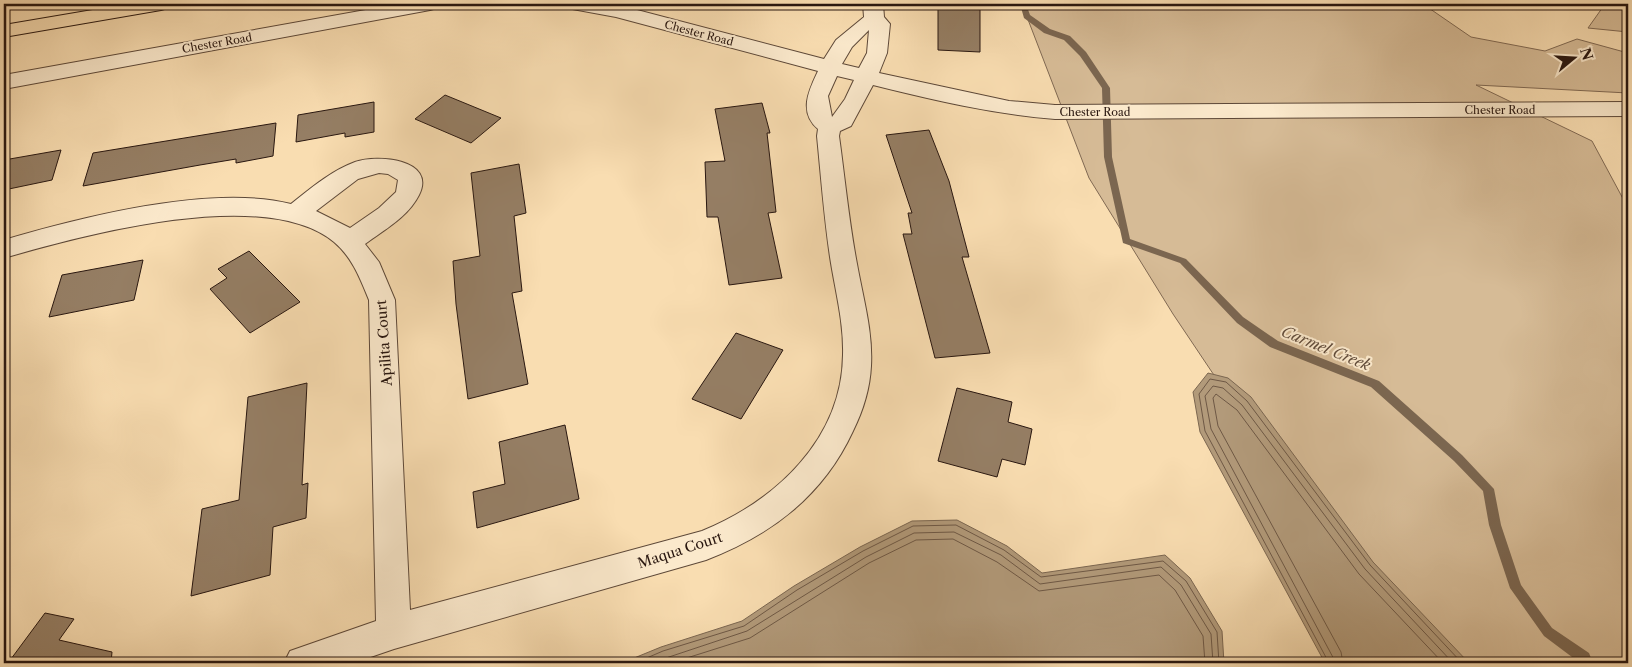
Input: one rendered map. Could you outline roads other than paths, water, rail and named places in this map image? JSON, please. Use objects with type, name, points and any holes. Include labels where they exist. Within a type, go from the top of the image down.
[{"type":"highway","points":[[4,31],[161,4]]},
{"type":"street","name":"Chester Road","points":[[4,82],[430,4]]},
{"type":"street","name":"Chester Road","points":[[574,4],[618,11],[932,93],[1008,108],[1069,112],[1155,113],[1628,109]]},
{"type":"street","points":[[873,12],[880,24],[877,53],[843,121],[830,127],[820,119],[817,96],[843,44],[862,26],[873,12]]},
{"type":"street","name":"Maqua Court","points":[[302,663],[394,632],[706,545],[744,528],[785,499],[812,472],[835,442],[851,403],[857,367],[856,336],[841,251],[829,145],[830,127]]},
{"type":"street","points":[[296,214],[335,182],[355,170],[371,165],[386,164],[398,167],[409,176],[410,186],[407,195],[397,206],[348,242]]},
{"type":"street","name":"Apilita Court","points":[[4,249],[77,230],[202,207],[247,205],[281,209],[320,222],[340,234],[370,265],[378,281],[382,300],[394,632]]},
{"type":"water","points":[[1208,373],[1228,378],[1251,397],[1373,562],[1469,663],[1325,663],[1200,432],[1193,392]]},
{"type":"water","points":[[957,520],[1007,546],[1042,573],[1165,555],[1190,578],[1222,631],[1224,663],[622,663],[661,647],[742,621],[794,586],[860,547],[912,521]]},
{"type":"waterway","name":"Carmel Creek","points":[[1023,4],[1027,16],[1047,31],[1067,38],[1083,54],[1106,88],[1108,157],[1126,241],[1183,261],[1240,320],[1274,344],[1375,384],[1458,458],[1488,489],[1495,525],[1516,588],[1548,632],[1584,658],[1587,663]]}]
